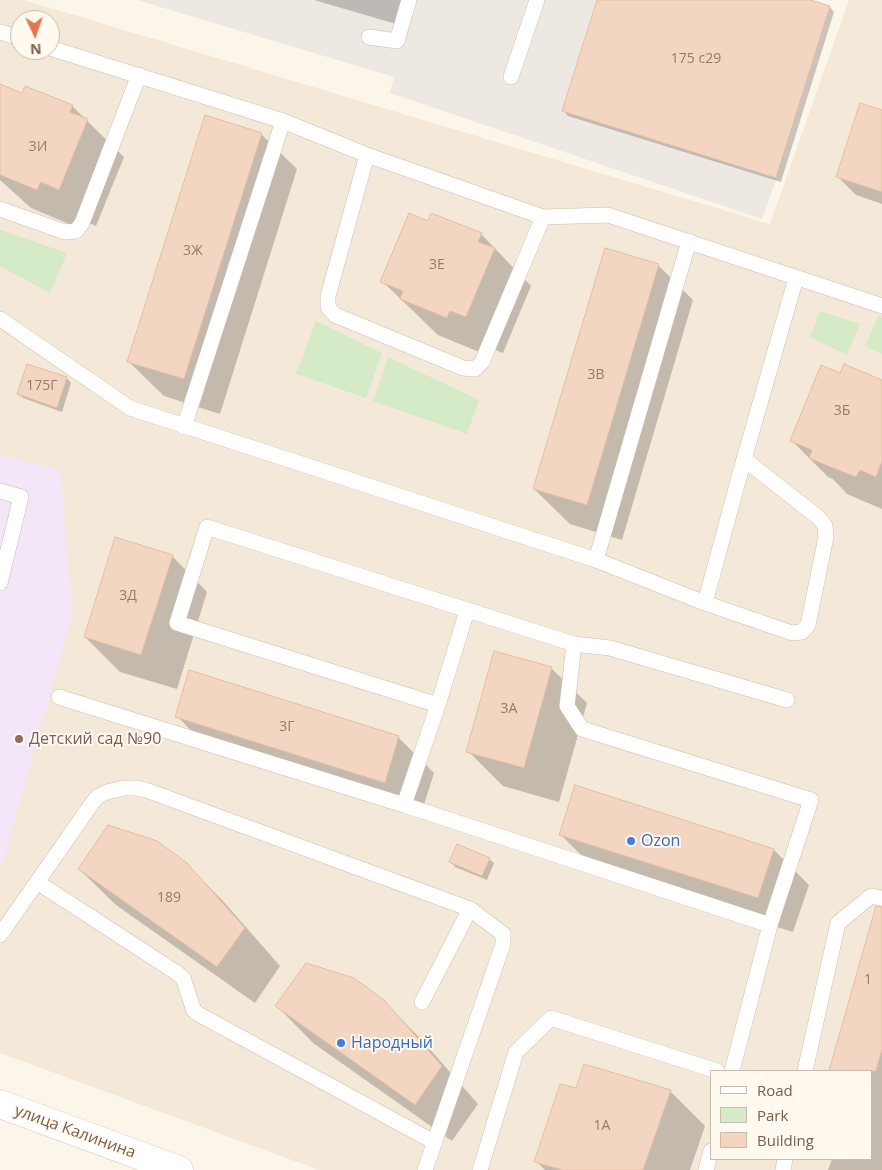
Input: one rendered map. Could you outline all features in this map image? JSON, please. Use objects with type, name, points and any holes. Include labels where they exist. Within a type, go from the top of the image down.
[{"type":"main road","name":"улица Калинина","points":[[0,1104],[179,1170]]},
{"type":"lane","points":[[369,37],[397,41],[410,0]]},
{"type":"lane","points":[[511,77],[536,0]]},
{"type":"lane","points":[[60,51],[283,121],[367,155],[542,217],[608,215],[882,306]]},
{"type":"lane","points":[[0,209],[65,232],[76,231],[82,223],[138,75]]},
{"type":"lane","points":[[184,427],[283,121]]},
{"type":"lane","points":[[367,155],[328,296],[328,307],[335,315],[463,368],[475,369],[482,362],[542,217]]},
{"type":"lane","points":[[596,560],[689,241]]},
{"type":"lane","points":[[705,603],[796,278]]},
{"type":"lane","points":[[0,319],[130,408],[596,560],[705,603],[792,633],[802,632],[808,625],[826,537],[825,526],[819,518],[744,459]]},
{"type":"lane","points":[[0,491],[22,497],[0,583]]},
{"type":"lane","points":[[438,705],[177,623],[207,527],[574,644],[610,648],[787,700]]},
{"type":"lane","points":[[404,805],[467,611]]},
{"type":"lane","points":[[574,644],[567,706],[582,729],[811,800],[770,925],[732,1070]]},
{"type":"lane","points":[[60,697],[404,805],[770,925]]},
{"type":"lane","points":[[0,935],[98,796],[124,788],[146,790],[470,909],[503,934],[503,944],[425,1170]]},
{"type":"lane","points":[[37,882],[177,973],[183,978],[194,1011],[200,1015],[434,1142]]},
{"type":"lane","points":[[805,1070],[838,923],[871,896],[882,898]]},
{"type":"lane","points":[[422,1002],[470,909]]},
{"type":"lane","points":[[480,1170],[516,1052],[551,1018],[714,1070]]},
{"type":"lane","points":[[706,1170],[710,1155]]},
{"type":"shaded area","points":[[0,0],[24,0],[57,10],[10,10],[10,60],[60,60],[60,11],[770,224],[849,0],[882,0],[882,1170],[319,1170],[0,1053]]},
{"type":"shaded area","points":[[137,0],[811,0],[830,6],[777,178],[762,219],[390,93],[394,77]]},
{"type":"shaded area","name":"Детский сад №90","points":[[0,455],[60,470],[72,614],[2,865],[0,865]]},
{"type":"green space","points":[[0,230],[67,253],[50,293],[0,266]]},
{"type":"green space","points":[[820,311],[860,324],[847,355],[810,337]]},
{"type":"green space","points":[[878,316],[882,317],[882,354],[865,346]]},
{"type":"green space","points":[[316,321],[382,353],[366,398],[296,374]]},
{"type":"green space","points":[[388,357],[479,400],[467,434],[373,401]]},
{"type":"building","points":[[597,0],[811,0],[830,6],[776,178],[562,111]]},
{"type":"building","points":[[0,84],[22,93],[25,86],[73,105],[70,112],[88,119],[59,190],[41,182],[37,190],[0,175]]},
{"type":"building","points":[[860,103],[882,110],[882,192],[836,177]]},
{"type":"building","points":[[205,115],[262,133],[184,379],[127,362]]},
{"type":"building","points":[[409,213],[428,221],[431,213],[482,233],[478,242],[495,248],[466,317],[450,311],[447,318],[400,299],[403,291],[380,282]]},
{"type":"building","points":[[605,248],[659,264],[587,505],[533,489]]},
{"type":"building","points":[[27,364],[67,377],[57,408],[17,394]]},
{"type":"building","points":[[844,364],[882,380],[882,461],[876,477],[860,470],[856,477],[809,458],[812,450],[790,441],[821,365],[840,373]]},
{"type":"building","points":[[115,537],[173,555],[141,655],[84,637]]},
{"type":"building","points":[[494,651],[552,667],[524,768],[466,752]]},
{"type":"building","points":[[189,670],[399,736],[385,783],[175,717]]},
{"type":"building","points":[[575,785],[774,849],[758,898],[559,835]]},
{"type":"building","points":[[108,825],[157,841],[187,863],[245,928],[217,967],[78,869]]},
{"type":"building","points":[[457,844],[490,858],[482,876],[449,862]]},
{"type":"building","points":[[876,906],[882,907],[882,1049],[876,1071],[829,1070]]},
{"type":"building","points":[[306,963],[354,978],[384,1000],[442,1066],[415,1105],[275,1006]]},
{"type":"building","points":[[584,1064],[671,1090],[643,1170],[563,1170],[534,1162],[560,1084],[576,1088]]},
{"type":"place","name":"Детский сад №90","points":[[19,739]]},
{"type":"place","name":"Ozon","points":[[631,841]]},
{"type":"place","name":"Народный","points":[[341,1043]]}]
